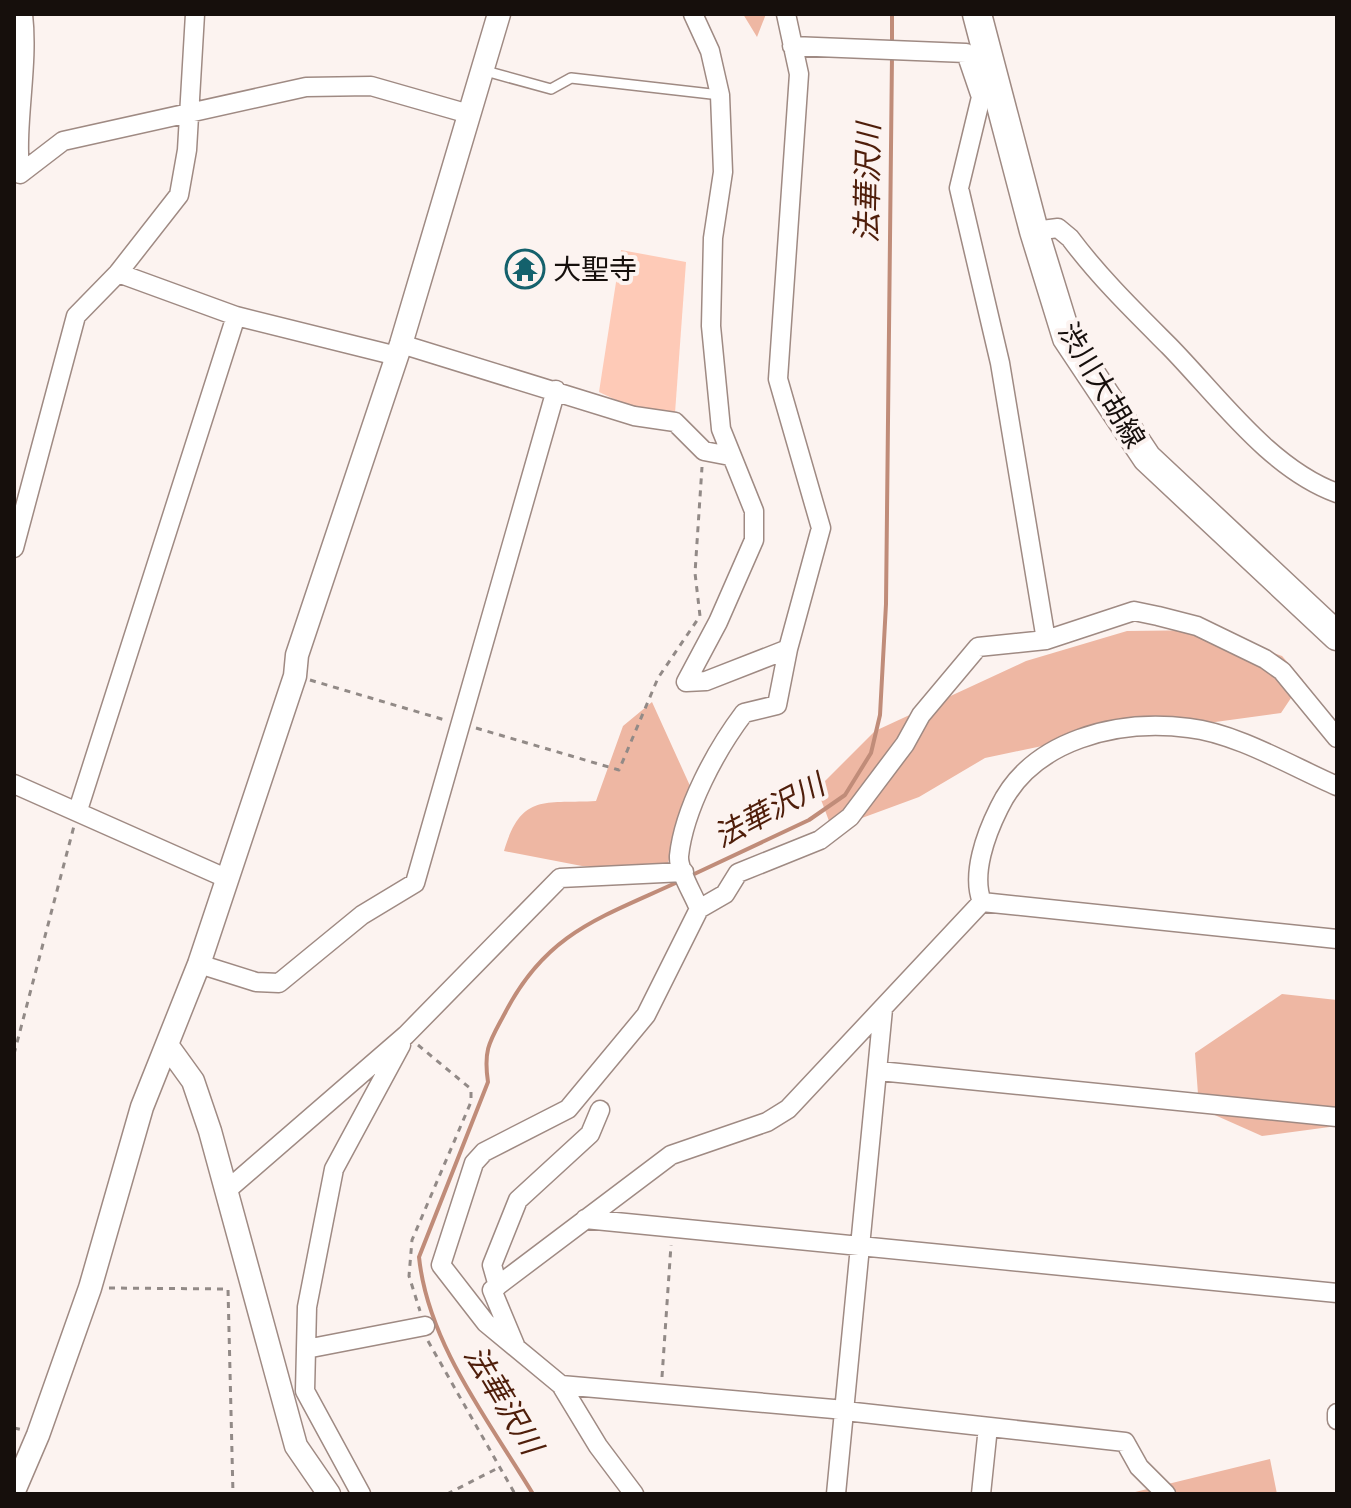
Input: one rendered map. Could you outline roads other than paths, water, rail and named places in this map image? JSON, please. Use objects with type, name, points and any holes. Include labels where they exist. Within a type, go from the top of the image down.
[{"type":"main road","name":"渋川大胡線","points":[[977,14],[990,96],[1067,338],[1147,458],[1337,636]]},
{"type":"street","points":[[23,14],[26,40],[18,153],[20,174],[63,141],[306,87],[371,86],[469,114]]},
{"type":"street","points":[[14,548],[22,480],[76,316],[118,273],[179,195],[190,114],[195,14]]},
{"type":"street","points":[[14,1491],[38,1435],[90,1288],[142,1107],[199,964],[295,676],[297,655],[399,350],[499,14]]},
{"type":"street","points":[[693,14],[710,51],[720,95],[723,172],[713,238],[711,326],[721,429],[754,511],[754,540],[718,622],[686,682],[706,681],[788,649]]},
{"type":"street","points":[[699,909],[679,859],[715,753],[744,713],[777,705],[788,649],[821,528],[778,379],[799,74],[786,14]]},
{"type":"street","points":[[792,46],[966,53],[990,96],[959,188],[1000,363],[1046,640]]},
{"type":"street","points":[[1034,231],[1058,228],[1070,238],[1133,314],[1168,345],[1237,420],[1312,484],[1337,493]]},
{"type":"street","points":[[118,273],[236,316],[399,350],[556,390],[634,416],[675,422],[704,451],[730,456]]},
{"type":"street","points":[[78,810],[236,316]]},
{"type":"street","points":[[199,964],[256,982],[279,983],[362,915],[415,883],[556,390]]},
{"type":"street","points":[[634,1494],[576,1414],[561,1385],[486,1323],[441,1265],[474,1163],[484,1152],[568,1109],[646,1015],[699,909],[725,894],[738,873],[820,840],[850,817],[905,744],[921,715],[978,647],[1046,640],[1134,611],[1197,626],[1265,659],[1282,671],[1337,738]]},
{"type":"street","points":[[982,902],[979,894],[985,842],[1013,784],[1035,761],[1096,733],[1138,726],[1189,728],[1216,734],[1337,786]]},
{"type":"street","points":[[14,784],[228,879]]},
{"type":"street","points":[[226,1191],[406,1035],[560,878],[684,872]]},
{"type":"street","points":[[517,1349],[492,1290],[671,1155],[767,1122],[788,1109],[982,902]]},
{"type":"street","points":[[982,902],[1337,939]]},
{"type":"street","points":[[836,1494],[883,1009]]},
{"type":"street","points":[[361,1494],[305,1391],[307,1307],[334,1169],[406,1035]]},
{"type":"street","points":[[167,1045],[193,1081],[296,1446],[329,1494]]},
{"type":"street","points":[[879,1071],[1337,1117]]},
{"type":"street","points":[[498,1286],[492,1265],[518,1200],[590,1134],[600,1110]]},
{"type":"street","points":[[585,1219],[1337,1293]]},
{"type":"street","points":[[306,1349],[425,1326]]},
{"type":"street","points":[[561,1385],[845,1410],[1125,1442],[1139,1467],[1161,1488],[1181,1494]]},
{"type":"street","points":[[1337,1413],[1337,1420]]},
{"type":"street","points":[[981,1494],[988,1427]]},
{"type":"lane","points":[[482,70],[551,89],[571,78],[720,95]]},
{"type":"waterway","name":"法華沢川","points":[[892,14],[892,44]]},
{"type":"waterway","name":"法華沢川","points":[[690,876],[809,820],[845,795],[871,753],[880,715],[886,604],[892,56]]},
{"type":"waterway","name":"法華沢川","points":[[533,1494],[447,1351],[434,1320],[419,1257],[488,1082],[486,1061],[489,1046],[521,985],[539,963],[580,930],[682,880]]},
{"type":"place","name":"大聖寺","points":[[525,269]]}]
